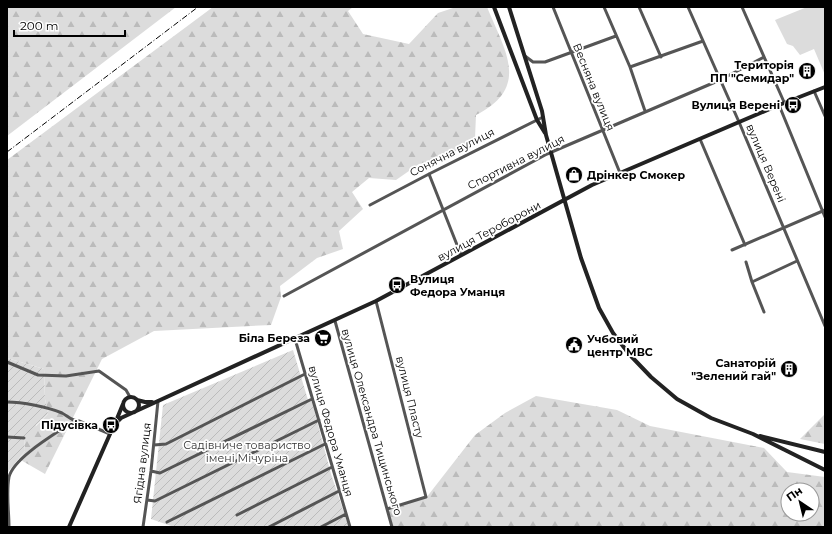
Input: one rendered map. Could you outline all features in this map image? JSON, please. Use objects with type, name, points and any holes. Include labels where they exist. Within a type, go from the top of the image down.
[{"type":"main road","points":[[494,7],[537,120],[546,135]]},
{"type":"main road","points":[[509,7],[526,56],[543,117],[546,135],[563,201],[581,258],[599,308],[613,333],[628,354],[677,400],[711,418],[753,434],[825,470]]},
{"type":"main road","name":"вулиця Тероборони","points":[[113,426],[121,418],[133,412],[376,301],[563,201],[620,173],[784,102],[825,87]]},
{"type":"main road","points":[[69,527],[123,403],[130,397],[145,402],[158,401]]},
{"type":"main road","points":[[123,403],[126,411],[133,412],[138,406],[136,399]]},
{"type":"main road","points":[[753,434],[825,452]]},
{"type":"street","name":"Весняна вулиця","points":[[553,7],[601,130],[620,173]]},
{"type":"street","points":[[604,7],[630,67],[645,111]]},
{"type":"street","points":[[639,7],[661,57]]},
{"type":"street","name":"вулиця Верені","points":[[688,7],[739,122],[825,326]]},
{"type":"street","points":[[742,7],[784,102]]},
{"type":"street","points":[[526,56],[534,62],[545,62],[616,36]]},
{"type":"street","points":[[630,67],[703,41]]},
{"type":"street","name":"Спортивна вулиця","points":[[284,296],[551,152],[720,80],[764,57]]},
{"type":"street","points":[[814,91],[825,116]]},
{"type":"street","points":[[779,105],[824,211],[825,217]]},
{"type":"street","name":"Сонячна вулиця","points":[[370,205],[543,117]]},
{"type":"street","points":[[700,139],[745,245]]},
{"type":"street","points":[[429,174],[462,256]]},
{"type":"street","points":[[732,250],[824,211]]},
{"type":"street","points":[[752,282],[797,261]]},
{"type":"street","points":[[746,262],[764,312]]},
{"type":"street","name":"вулиця Пласту","points":[[376,301],[426,497],[387,509]]},
{"type":"street","name":"вулиця Олександра Тищинського","points":[[335,321],[392,527]]},
{"type":"street","name":"вулиця Федора Уманця","points":[[295,339],[350,527]]},
{"type":"street","points":[[7,362],[38,374],[66,376],[99,371],[126,390],[130,397]]},
{"type":"street","points":[[154,445],[166,444],[305,374]]},
{"type":"street","points":[[151,471],[160,473],[312,399]]},
{"type":"street","name":"Ягідна вулиця","points":[[143,527],[151,471],[158,401]]},
{"type":"street","points":[[7,402],[18,402],[62,413],[74,421],[79,421],[110,434]]},
{"type":"street","points":[[147,500],[155,501],[319,420]]},
{"type":"street","points":[[9,527],[8,488],[9,477],[14,467],[33,450],[74,421]]},
{"type":"street","points":[[7,437],[24,438]]},
{"type":"street","points":[[167,522],[325,444]]},
{"type":"street","points":[[237,515],[332,467]]},
{"type":"street","points":[[269,527],[339,491]]},
{"type":"street","points":[[321,527],[346,514]]},
{"type":"green space","points":[[7,7],[176,7],[7,136]]},
{"type":"green space","points":[[213,7],[353,7],[348,11],[363,34],[409,44],[438,13],[456,7],[487,7],[506,53],[509,67],[508,80],[503,92],[493,104],[476,115],[475,138],[447,157],[419,164],[396,180],[369,178],[352,192],[363,209],[339,231],[343,249],[317,258],[280,286],[281,297],[271,325],[154,331],[102,359],[45,474],[19,459],[25,451],[24,438],[48,414],[45,399],[44,369],[7,358],[7,160]]},
{"type":"green space","points":[[807,7],[825,7],[825,75],[814,49],[800,55],[793,46],[787,44],[775,20]]},
{"type":"green space","name":"Садівниче товариство імені Мічуріна","points":[[293,350],[308,400],[312,402],[331,474],[349,527],[174,527],[151,519],[163,405]]},
{"type":"green space","points":[[7,358],[44,369],[45,399],[48,414],[36,425],[35,432],[24,438],[25,451],[7,473]]},
{"type":"green space","points":[[536,396],[617,410],[650,426],[764,448],[787,472],[825,477],[825,527],[393,527],[388,509],[426,498],[475,435],[505,413]]},
{"type":"green space","points":[[825,414],[825,444],[800,439]]},
{"type":"railway","points":[[7,152],[198,7]]},
{"type":"place","name":"Територія ПП \"Семидар\"","points":[[807,71]]},
{"type":"place","name":"Вулиця Верені","points":[[793,105]]},
{"type":"place","name":"Дрінкер Смокер","points":[[574,175]]},
{"type":"place","name":"Вулиця Федора Уманця","points":[[397,285]]},
{"type":"place","name":"Біла Береза","points":[[323,338]]},
{"type":"place","name":"Учбовий центр МВС","points":[[574,345]]},
{"type":"place","name":"Санаторій \"Зелений гай\"","points":[[789,369]]},
{"type":"place","name":"Підусівка","points":[[111,425]]}]
